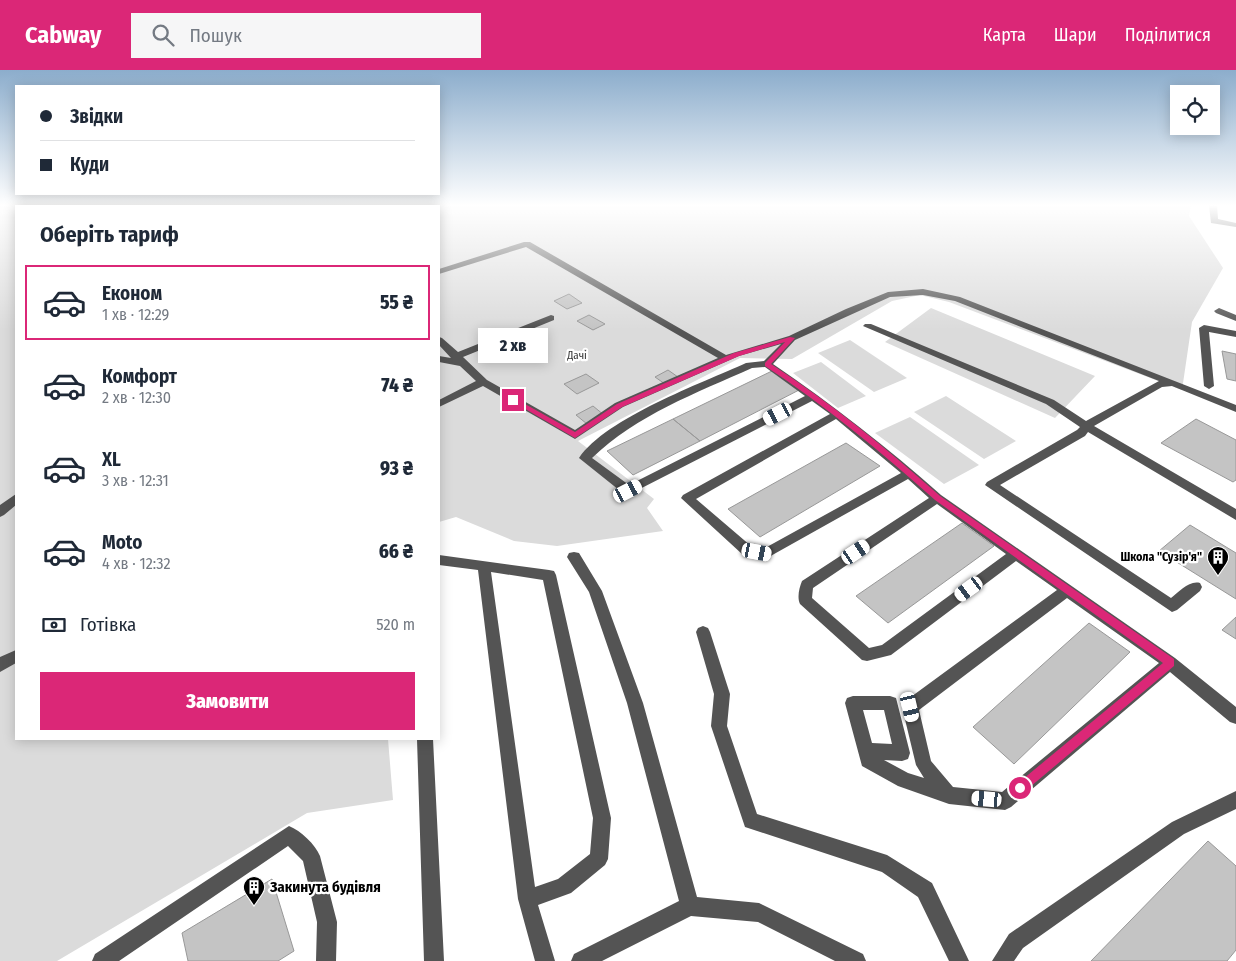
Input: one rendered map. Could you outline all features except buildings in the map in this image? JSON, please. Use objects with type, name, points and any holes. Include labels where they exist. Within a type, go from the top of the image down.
[{"type":"street","points":[[440,272],[519,247]]},
{"type":"street","points":[[532,247],[732,357]]},
{"type":"street","points":[[440,341],[483,382],[575,436],[619,405],[732,357],[792,338],[848,311],[888,295],[923,292],[957,299],[999,314],[1236,409]]},
{"type":"street","points":[[1219,311],[1236,318]]},
{"type":"street","points":[[440,359],[458,360],[551,318]]},
{"type":"street","points":[[868,326],[1050,402],[1086,426],[1236,515]]},
{"type":"street","points":[[1208,386],[1204,328],[1236,334]]},
{"type":"street","points":[[792,338],[767,364],[750,366],[646,415],[598,444],[586,458],[628,491],[813,396]]},
{"type":"street","points":[[767,364],[813,396],[910,473],[938,498],[1170,662],[1236,717]]},
{"type":"street","points":[[440,404],[483,382]]},
{"type":"street","points":[[1173,383],[1160,384],[1086,426],[1081,433],[991,485],[1172,606],[1195,587]]},
{"type":"street","points":[[836,415],[687,498],[747,550],[767,553],[910,473]]},
{"type":"street","points":[[938,498],[807,585],[805,600],[868,655],[886,650],[1016,554]]},
{"type":"street","points":[[0,512],[15,499]]},
{"type":"street","points":[[574,557],[595,591],[635,703],[690,906]]},
{"type":"street","points":[[440,560],[549,575],[602,818],[600,859],[564,886],[527,899]]},
{"type":"street","points":[[484,567],[527,899],[545,961]]},
{"type":"street","points":[[949,795],[924,766],[910,707],[1067,590]]},
{"type":"street","points":[[703,632],[722,694],[718,726],[751,822],[887,864],[925,890],[959,961]]},
{"type":"street","points":[[0,666],[15,657]]},
{"type":"street","points":[[865,751],[868,760],[904,780],[949,795],[1006,801],[1170,662]]},
{"type":"street","points":[[425,740],[434,961]]},
{"type":"street","points":[[1002,961],[1016,941],[1178,828],[1236,800]]},
{"type":"street","points":[[102,961],[289,835],[310,856],[327,922],[326,961]]},
{"type":"street","points":[[581,961],[690,906],[759,913],[856,961]]},
{"type":"green space","points":[[0,247],[15,247],[15,740],[388,740],[393,800],[307,813],[57,961],[0,961]]},
{"type":"green space","name":"Дачі","points":[[440,247],[1209,247],[1223,268],[1192,322],[1182,390],[949,302],[920,295],[892,301],[792,359],[740,358],[578,441],[654,499],[647,508],[663,531],[557,546],[514,541],[456,517],[440,522]]},
{"type":"green space","points":[[931,308],[1095,376],[1055,418],[885,342]]},
{"type":"green space","points":[[850,340],[907,378],[874,392],[818,353]]},
{"type":"green space","points":[[821,362],[866,396],[838,408],[793,373]]},
{"type":"green space","points":[[946,396],[1016,441],[984,459],[914,412]]},
{"type":"green space","points":[[910,417],[979,465],[944,484],[875,433]]},
{"type":"place","name":"Школа \"Сузір'я\"","points":[[1218,576]]},
{"type":"place","name":"Закинута будівля","points":[[254,906]]},
{"type":"route","points":[[513,400],[575,436],[619,405],[736,354],[792,338],[767,364],[803,388],[910,473],[938,498],[1170,662],[1020,788]]}]
